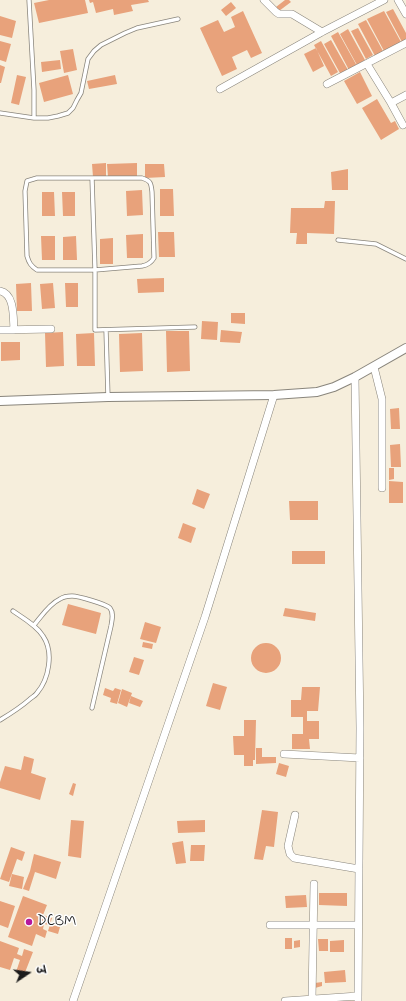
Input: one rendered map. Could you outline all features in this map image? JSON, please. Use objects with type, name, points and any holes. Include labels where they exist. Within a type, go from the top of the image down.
[{"type":"street","points":[[264,0],[279,14],[292,14],[297,16],[322,32]]},
{"type":"street","points":[[220,89],[322,32],[384,0]]},
{"type":"street","points":[[398,0],[406,14]]},
{"type":"street","points":[[327,84],[406,43]]},
{"type":"street","points":[[367,64],[404,125]]},
{"type":"street","points":[[391,103],[406,95]]},
{"type":"street","points":[[0,291],[4,292],[8,296],[12,304],[14,330]]},
{"type":"street","points":[[0,330],[51,329]]},
{"type":"street","points":[[0,402],[108,397],[274,395],[317,392],[334,387],[356,377],[406,348]]},
{"type":"street","points":[[374,367],[382,399],[382,488]]},
{"type":"street","points":[[285,1001],[312,999],[358,999],[360,758],[356,377]]},
{"type":"street","points":[[73,1001],[206,617],[274,395]]},
{"type":"street","points":[[284,754],[360,758]]},
{"type":"street","points":[[295,815],[288,846],[290,854],[294,858],[359,869]]},
{"type":"street","points":[[312,999],[314,884]]},
{"type":"street","points":[[270,925],[358,925]]},
{"type":"lane","points":[[30,0],[34,118]]},
{"type":"lane","points":[[0,113],[34,118],[48,118],[68,113],[73,108],[81,93],[88,59],[94,51],[102,45],[137,28],[178,19]]},
{"type":"lane","points":[[37,178],[142,178],[148,180],[151,184],[152,192],[154,258],[152,262],[142,266],[95,270],[37,270],[32,267],[27,256],[25,191],[28,181],[37,178]]},
{"type":"lane","points":[[92,178],[95,330],[195,327]]},
{"type":"lane","points":[[338,240],[376,244],[406,259]]},
{"type":"lane","points":[[106,330],[108,397]]},
{"type":"lane","points":[[34,625],[57,600],[65,596],[76,597],[105,605],[110,608],[112,614],[111,626],[92,708]]},
{"type":"lane","points":[[0,720],[21,707],[37,693],[46,679],[49,666],[50,654],[43,636],[34,625],[13,611]]},
{"type":"building","points":[[49,0],[85,0],[88,13],[39,23],[34,3]]},
{"type":"building","points":[[89,0],[148,0],[149,2],[131,5],[133,11],[114,15],[113,9],[96,13],[93,2],[90,3]]},
{"type":"building","points":[[285,0],[289,0],[291,2],[279,11],[276,7]]},
{"type":"building","points":[[231,2],[236,8],[226,16],[221,10]]},
{"type":"building","points":[[393,9],[406,33],[406,39],[402,42],[386,12]]},
{"type":"building","points":[[243,11],[262,53],[251,58],[247,50],[232,57],[237,69],[222,76],[200,28],[218,20],[224,32],[235,27],[231,17]]},
{"type":"building","points":[[384,11],[401,42],[384,51],[367,19]]},
{"type":"building","points":[[0,16],[16,21],[12,38],[0,35]]},
{"type":"building","points":[[366,20],[383,51],[375,56],[358,24]]},
{"type":"building","points":[[358,28],[373,55],[366,59],[351,31]]},
{"type":"building","points":[[348,29],[365,60],[357,65],[340,34]]},
{"type":"building","points":[[338,32],[357,66],[349,70],[331,36]]},
{"type":"building","points":[[331,40],[348,70],[341,75],[324,44]]},
{"type":"building","points":[[0,41],[11,44],[6,62],[0,60]]},
{"type":"building","points":[[321,41],[338,72],[331,76],[314,45]]},
{"type":"building","points":[[316,48],[324,66],[313,72],[304,54]]},
{"type":"building","points":[[73,49],[77,70],[64,73],[60,51]]},
{"type":"building","points":[[60,60],[61,69],[42,72],[41,62]]},
{"type":"building","points":[[0,65],[5,67],[1,83],[0,83]]},
{"type":"building","points":[[360,72],[372,96],[357,104],[344,81]]},
{"type":"building","points":[[17,75],[26,77],[19,105],[11,103]]},
{"type":"building","points":[[68,75],[73,94],[44,102],[39,83]]},
{"type":"building","points":[[115,75],[117,84],[89,89],[87,81]]},
{"type":"building","points":[[377,99],[391,123],[395,121],[399,129],[381,140],[362,108]]},
{"type":"building","points":[[106,163],[106,176],[93,177],[92,164]]},
{"type":"building","points":[[137,163],[137,176],[108,177],[107,164]]},
{"type":"building","points":[[145,164],[164,164],[165,177],[145,178]]},
{"type":"building","points":[[348,169],[348,190],[332,190],[331,172]]},
{"type":"building","points":[[160,189],[173,189],[174,216],[160,216]]},
{"type":"building","points":[[142,190],[143,215],[127,216],[126,191]]},
{"type":"building","points":[[42,192],[54,192],[55,216],[42,216]]},
{"type":"building","points":[[62,192],[75,192],[75,216],[63,216]]},
{"type":"building","points":[[325,201],[335,201],[334,234],[307,233],[307,244],[296,244],[297,233],[290,233],[291,208],[324,208]]},
{"type":"building","points":[[158,232],[174,232],[175,257],[159,257]]},
{"type":"building","points":[[143,234],[143,258],[127,258],[126,235]]},
{"type":"building","points":[[41,236],[55,236],[55,260],[42,260]]},
{"type":"building","points":[[76,236],[77,260],[63,260],[63,237]]},
{"type":"building","points":[[113,238],[113,264],[100,264],[100,239]]},
{"type":"building","points":[[164,278],[164,292],[138,293],[137,279]]},
{"type":"building","points":[[31,283],[32,311],[17,311],[16,284]]},
{"type":"building","points":[[53,283],[55,308],[42,309],[40,284]]},
{"type":"building","points":[[65,283],[78,283],[78,307],[66,307]]},
{"type":"building","points":[[231,313],[245,313],[245,324],[231,323]]},
{"type":"building","points":[[202,321],[218,322],[217,340],[201,339]]},
{"type":"building","points":[[221,330],[242,332],[240,343],[220,342]]},
{"type":"building","points":[[166,331],[189,331],[190,371],[167,372]]},
{"type":"building","points":[[63,332],[64,366],[46,367],[45,333]]},
{"type":"building","points":[[94,333],[95,366],[77,366],[76,334]]},
{"type":"building","points":[[142,333],[143,371],[120,372],[119,334]]},
{"type":"building","points":[[1,342],[20,342],[20,360],[1,361]]},
{"type":"building","points":[[399,408],[400,429],[391,429],[390,409]]},
{"type":"building","points":[[400,444],[401,467],[391,467],[390,445]]},
{"type":"building","points":[[389,468],[394,468],[394,479],[389,480]]},
{"type":"building","points":[[389,481],[403,482],[403,503],[389,503]]},
{"type":"building","points":[[197,489],[210,494],[204,509],[192,504]]},
{"type":"building","points":[[289,501],[318,501],[318,520],[290,520]]},
{"type":"building","points":[[183,523],[196,528],[191,543],[178,538]]},
{"type":"building","points":[[292,551],[325,551],[325,564],[292,564]]},
{"type":"building","points":[[68,604],[101,613],[96,634],[62,625]]},
{"type":"building","points":[[285,608],[316,613],[315,621],[283,616]]},
{"type":"building","points":[[145,622],[161,627],[156,643],[140,639]]},
{"type":"building","points":[[143,642],[153,644],[152,649],[142,647]]},
{"type":"building","points":[[266,643],[277,647],[281,658],[277,669],[266,673],[255,669],[251,658],[255,647]]},
{"type":"building","points":[[134,657],[144,660],[139,675],[129,672]]},
{"type":"building","points":[[213,683],[227,687],[220,710],[206,706]]},
{"type":"building","points":[[302,687],[320,687],[318,711],[307,711],[307,721],[319,721],[319,739],[309,739],[310,749],[292,749],[292,734],[303,734],[303,717],[291,717],[291,700],[301,700]]},
{"type":"building","points":[[105,688],[113,691],[115,688],[121,690],[117,704],[110,702],[111,698],[103,695]]},
{"type":"building","points":[[122,689],[132,693],[127,707],[118,703]]},
{"type":"building","points":[[131,696],[143,701],[140,707],[129,703]]},
{"type":"building","points":[[244,720],[256,720],[255,760],[253,760],[253,766],[244,766],[244,755],[234,755],[233,736],[244,736]]},
{"type":"building","points":[[256,748],[262,748],[262,757],[276,757],[276,763],[256,764]]},
{"type":"building","points":[[24,756],[34,759],[31,773],[46,778],[40,800],[0,788],[0,782],[5,766],[21,770]]},
{"type":"building","points":[[279,763],[289,766],[286,777],[276,774]]},
{"type":"building","points":[[73,783],[76,784],[73,796],[69,794]]},
{"type":"building","points":[[262,810],[278,812],[274,847],[266,846],[263,860],[254,859]]},
{"type":"building","points":[[71,820],[84,821],[81,858],[68,856]]},
{"type":"building","points":[[205,820],[205,832],[178,833],[177,821]]},
{"type":"building","points":[[183,841],[186,863],[176,864],[172,843]]},
{"type":"building","points":[[191,845],[205,845],[204,861],[190,861]]},
{"type":"building","points":[[11,847],[25,852],[22,861],[17,859],[9,882],[0,879]]},
{"type":"building","points":[[34,854],[61,862],[56,879],[35,872],[29,891],[23,889],[30,871]]},
{"type":"building","points":[[12,874],[24,877],[22,889],[9,886]]},
{"type":"building","points":[[319,893],[347,893],[347,906],[319,905]]},
{"type":"building","points":[[306,895],[307,907],[286,908],[285,896]]},
{"type":"building","name":"DCBM","points":[[23,896],[47,905],[43,915],[52,918],[50,924],[60,927],[58,934],[48,931],[50,925],[44,924],[43,929],[47,931],[45,938],[36,934],[32,946],[8,937]]},
{"type":"building","points":[[0,901],[15,906],[8,928],[0,925]]},
{"type":"building","points":[[285,938],[292,938],[292,949],[285,949]]},
{"type":"building","points":[[318,939],[328,939],[328,951],[319,951]]},
{"type":"building","points":[[300,940],[300,947],[294,948],[294,941]]},
{"type":"building","points":[[344,940],[344,952],[330,952],[330,941]]},
{"type":"building","points":[[0,941],[19,948],[17,954],[22,956],[24,949],[33,952],[24,975],[16,972],[20,960],[14,958],[10,970],[0,967]]},
{"type":"building","points":[[345,970],[346,982],[325,983],[324,972]]},
{"type":"building","points":[[322,982],[322,986],[315,988],[315,983]]},
{"type":"place","name":"DCBM","points":[[29,922]]}]
